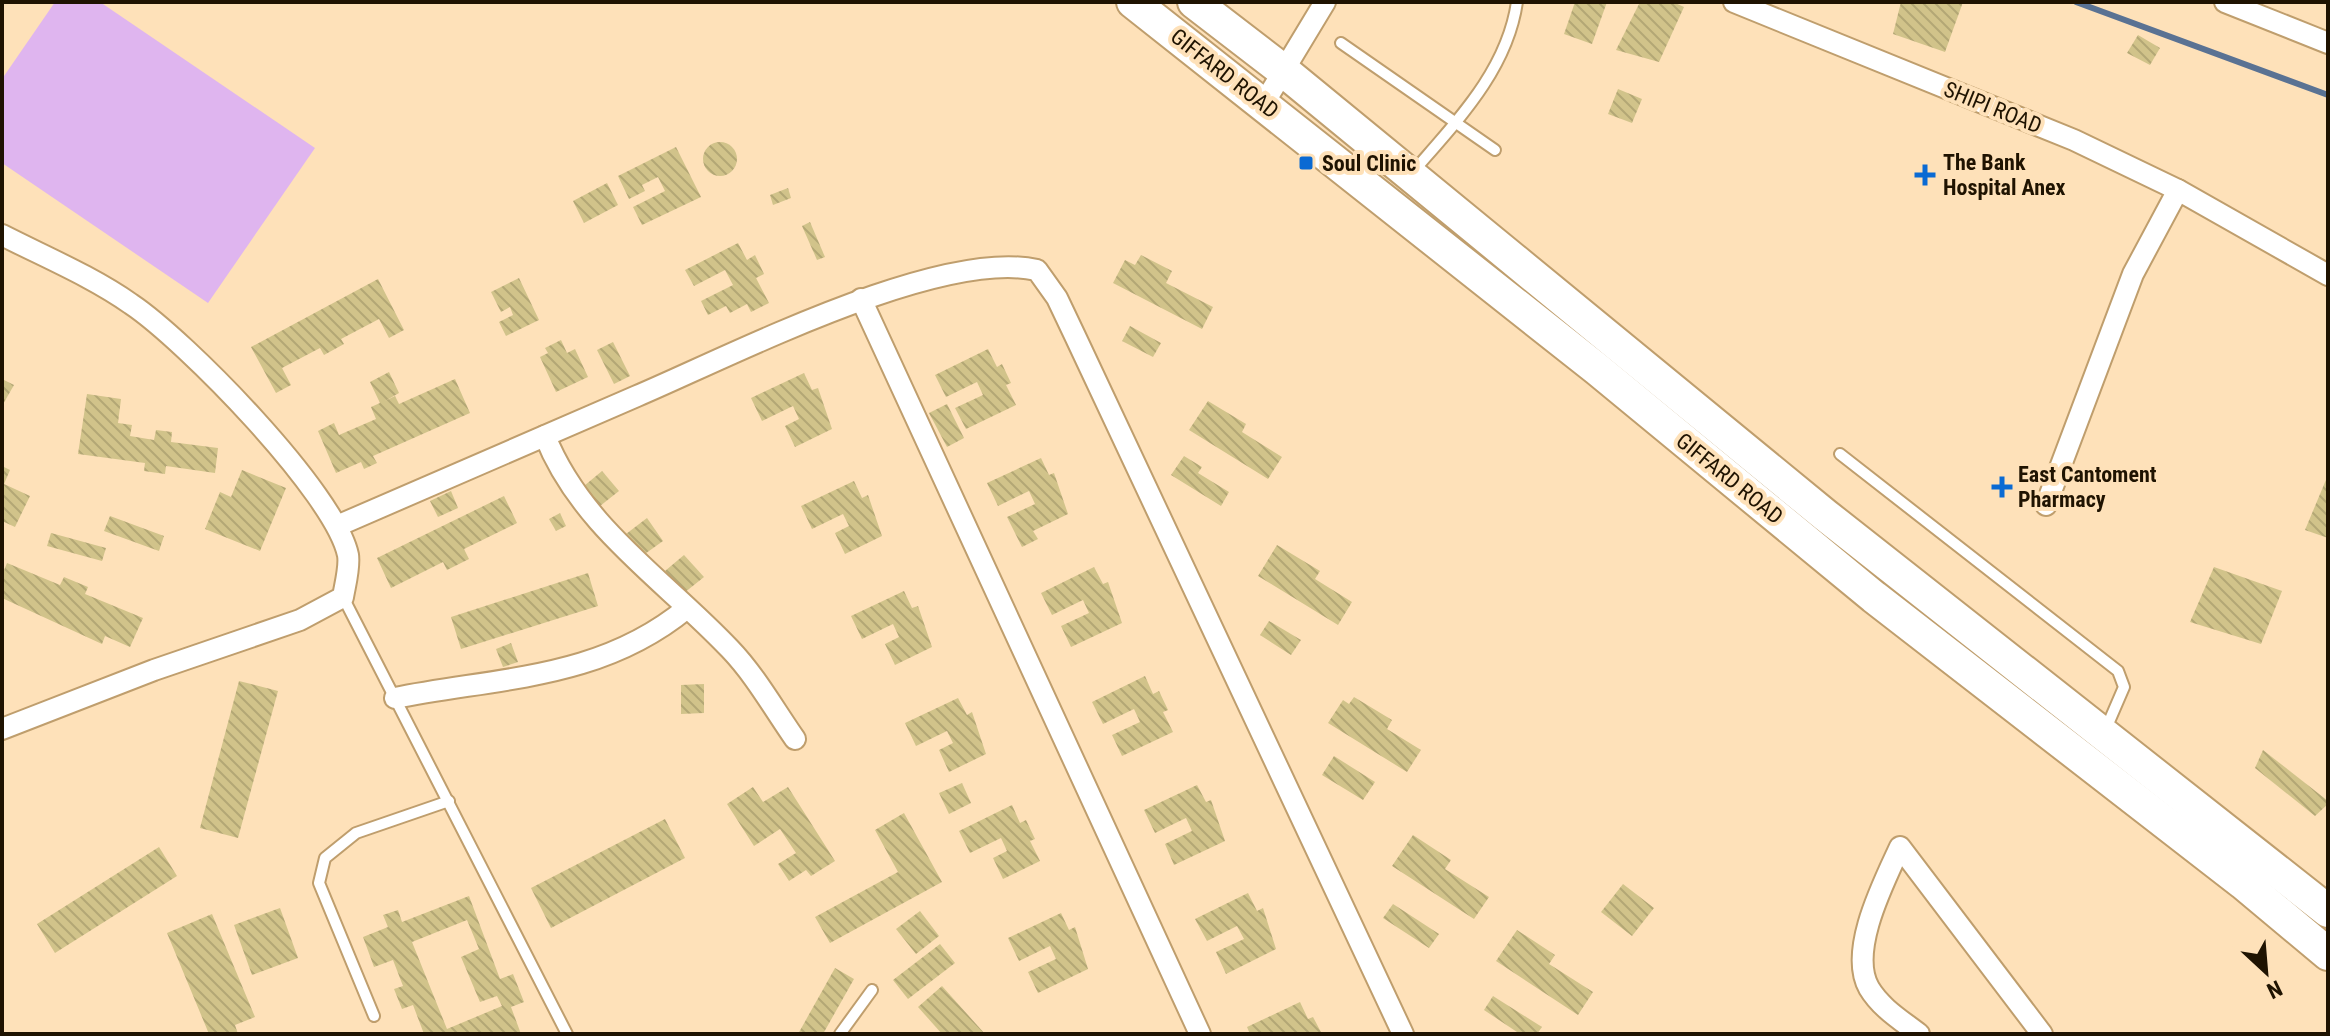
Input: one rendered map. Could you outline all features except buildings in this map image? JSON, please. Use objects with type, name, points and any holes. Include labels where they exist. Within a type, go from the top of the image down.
[{"type":"main road","name":"GIFFARD ROAD","points":[[1133,2],[1597,369],[1874,597],[2243,883],[2328,954]]},
{"type":"main road","name":"GIFFARD ROAD","points":[[1194,2],[1285,72],[1825,515],[2328,911]]},
{"type":"street","name":"SHIPI ROAD","points":[[1734,2],[2074,140],[2178,190],[2328,275]]},
{"type":"street","points":[[2225,2],[2328,43]]},
{"type":"street","points":[[1264,103],[1285,72],[1322,3]]},
{"type":"street","points":[[2046,505],[2133,274],[2178,190]]},
{"type":"street","points":[[2,235],[132,304],[181,345],[301,476],[337,526],[348,557],[343,597],[288,625],[154,670],[2,729]]},
{"type":"street","points":[[337,526],[861,299],[973,271],[1013,265],[1037,270],[1057,298],[1403,1034]]},
{"type":"street","points":[[861,299],[1200,1034]]},
{"type":"street","points":[[545,436],[555,462],[605,531],[732,650],[795,739]]},
{"type":"street","points":[[395,698],[535,678],[629,647],[656,634],[687,608]]},
{"type":"street","points":[[1919,1034],[1885,1008],[1868,985],[1862,957],[1875,904],[1900,847],[2042,1034]]},
{"type":"lane","points":[[1410,174],[1473,101],[1500,55],[1514,21],[1517,2]]},
{"type":"lane","points":[[1341,43],[1495,150]]},
{"type":"lane","points":[[1840,454],[2118,671],[2124,687],[2104,733]]},
{"type":"lane","points":[[343,597],[567,1034]]},
{"type":"lane","points":[[374,1016],[319,883],[325,858],[356,833],[449,801]]},
{"type":"lane","points":[[840,1034],[872,990]]},
{"type":"shaded area","points":[[55,2],[100,2],[315,148],[208,303],[2,163],[2,79]]},
{"type":"waterway","points":[[2076,2],[2328,95]]},
{"type":"place","name":"Soul Clinic","points":[[1306,163]]},
{"type":"place","name":"The Bank Hospital Anex","points":[[1925,175]]},
{"type":"place","name":"East Cantoment Pharmacy","points":[[2002,487]]}]
